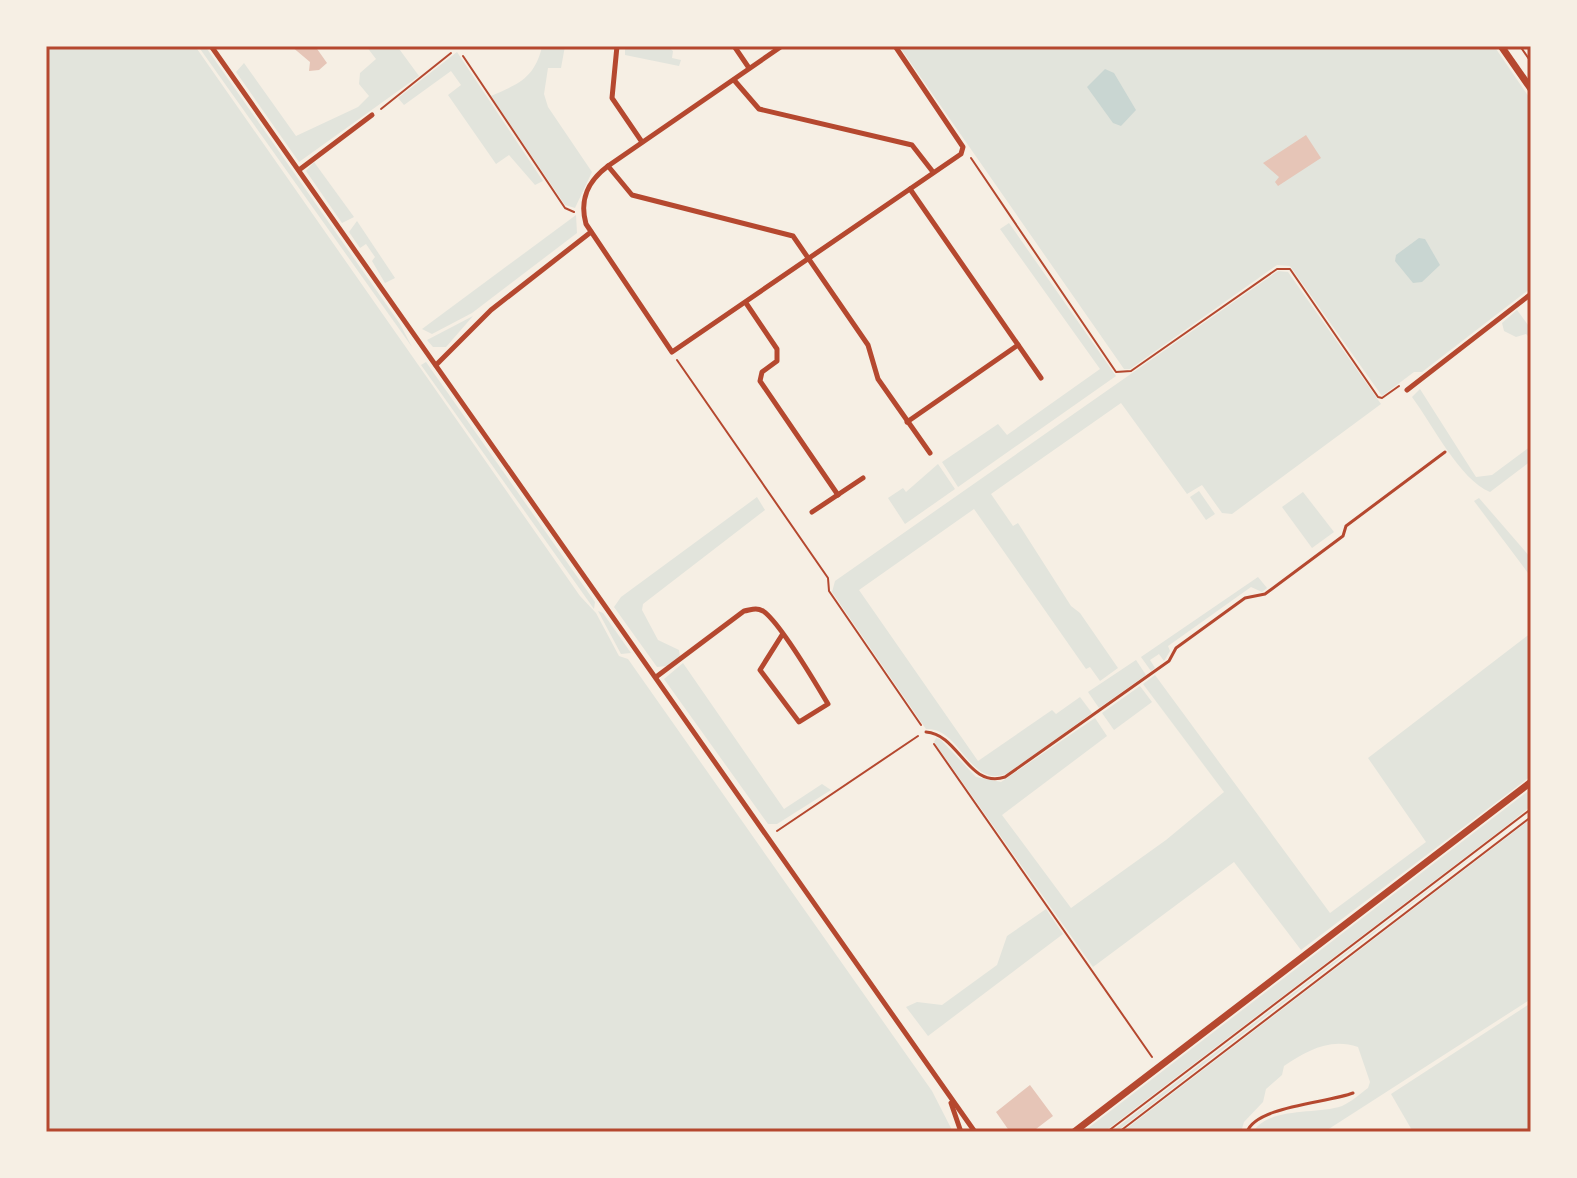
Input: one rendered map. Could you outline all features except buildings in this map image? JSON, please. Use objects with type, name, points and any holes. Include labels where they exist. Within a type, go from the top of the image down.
[{"type":"main road","points":[[1501,46],[1531,89]]},
{"type":"main road","points":[[1074,1132],[1531,782]]},
{"type":"street","points":[[211,46],[975,1132]]},
{"type":"street","points":[[617,46],[612,98],[642,142]]},
{"type":"street","points":[[734,46],[749,68]]},
{"type":"street","points":[[782,46],[608,166],[588,185],[584,213],[591,232],[672,352],[961,154],[963,147],[895,46]]},
{"type":"street","points":[[457,47],[467,47]]},
{"type":"street","points":[[734,80],[759,109],[912,145],[933,172]]},
{"type":"street","points":[[299,170],[372,115]]},
{"type":"street","points":[[608,166],[620,186],[632,195],[787,231],[810,258],[868,345],[878,379],[930,453]]},
{"type":"street","points":[[910,189],[1041,378]]},
{"type":"street","points":[[436,365],[491,310],[591,232]]},
{"type":"street","points":[[1407,390],[1531,294]]},
{"type":"street","points":[[746,303],[777,349],[777,361],[762,372],[760,381],[838,495]]},
{"type":"street","points":[[907,422],[1018,345]]},
{"type":"street","points":[[812,512],[863,478]]},
{"type":"street","points":[[656,677],[744,611],[756,608],[765,612],[782,635],[828,704],[799,722],[760,670],[782,635]]},
{"type":"street","points":[[950,1099],[961,1132]]},
{"type":"lane","points":[[926,732],[941,735],[984,777],[994,780],[1009,775],[1169,661],[1176,648],[1245,598],[1265,594],[1287,578],[1343,536],[1346,526],[1445,452]]},
{"type":"lane","points":[[1247,1132],[1252,1122],[1265,1115],[1332,1101],[1353,1093]]},
{"type":"path","points":[[1520,46],[1531,62]]},
{"type":"path","points":[[372,115],[457,47],[565,208],[584,213]]},
{"type":"path","points":[[963,147],[1116,372],[1131,371],[1277,269],[1290,269],[1378,397],[1382,398],[1402,384]]},
{"type":"path","points":[[672,352],[828,578],[829,591],[1153,1059]]},
{"type":"path","points":[[768,837],[926,732]]},
{"type":"path","points":[[1107,1132],[1531,809]]},
{"type":"path","points":[[1119,1132],[1531,817]]},
{"type":"shaded area","points":[[46,46],[195,46],[580,596],[596,613],[619,656],[628,659],[932,1091],[953,1132],[46,1132]]},
{"type":"shaded area","points":[[198,46],[205,46],[400,324],[412,347]]},
{"type":"shaded area","points":[[366,46],[397,46],[419,76],[299,162],[236,72],[244,63],[296,136],[358,107],[369,96],[359,84],[360,73],[376,59]]},
{"type":"shaded area","points":[[565,46],[561,68],[548,68],[544,94],[548,107],[592,172],[575,208],[565,205],[491,96],[524,79],[539,58],[542,47]]},
{"type":"shaded area","points":[[625,46],[666,46],[673,51],[672,58],[681,60],[679,66],[625,55]]},
{"type":"shaded area","points":[[899,46],[1494,46],[1531,100],[1531,288],[1422,372],[1414,372],[1382,396],[1290,266],[1277,265],[1130,369],[1124,369]]},
{"type":"shaded area","points":[[457,52],[543,181],[535,185],[509,155],[496,164],[448,95],[461,85],[451,71],[404,105],[398,98]]},
{"type":"shaded area","points":[[1105,69],[1114,73],[1136,110],[1121,126],[1113,123],[1087,87]]},
{"type":"shaded area","points":[[314,162],[354,217],[342,223],[306,171]]},
{"type":"shaded area","points":[[576,215],[577,233],[472,313],[432,334],[422,329]]},
{"type":"shaded area","points":[[357,221],[395,278],[385,283],[366,244],[360,248],[349,232]]},
{"type":"shaded area","points":[[1009,223],[1116,376],[958,487],[942,462],[998,424],[1007,435],[1100,369],[1000,229]]},
{"type":"shaded area","points":[[1419,238],[1425,239],[1440,265],[1422,282],[1413,283],[1395,261],[1396,255]]},
{"type":"shaded area","points":[[1278,271],[1288,272],[1381,404],[1232,514],[1222,513],[1202,485],[1187,494],[1121,403],[991,494],[1013,526],[1018,523],[1071,606],[1080,613],[1118,668],[1100,681],[1090,667],[1086,669],[974,509],[859,590],[978,761],[1052,710],[1056,714],[1080,697],[1092,713],[1008,773],[995,776],[984,773],[948,737],[926,729],[832,592],[835,581]]},
{"type":"shaded area","points":[[1517,310],[1531,329],[1531,339],[1526,334],[1516,337],[1504,331],[1502,323]]},
{"type":"shaded area","points":[[473,316],[446,347],[433,347],[427,340]]},
{"type":"shaded area","points":[[426,362],[595,602],[594,609],[421,365]]},
{"type":"shaded area","points":[[1420,389],[1476,477],[1492,475],[1531,446],[1531,461],[1490,492],[1479,486],[1457,464],[1412,397]]},
{"type":"shaded area","points":[[938,464],[955,489],[905,524],[888,498],[903,488],[906,492]]},
{"type":"shaded area","points":[[1199,491],[1215,514],[1206,520],[1190,497]]},
{"type":"shaded area","points":[[1303,492],[1334,532],[1312,548],[1282,507]]},
{"type":"shaded area","points":[[757,497],[765,510],[643,604],[642,610],[658,640],[679,650],[680,657],[667,666],[657,667],[614,607],[621,597]]},
{"type":"shaded area","points":[[1479,498],[1531,558],[1531,577],[1474,501]]},
{"type":"shaded area","points":[[1258,577],[1267,588],[1262,592],[1251,587],[1168,646],[1170,651],[1164,661],[1159,654],[1150,660],[1155,668],[1151,671],[1141,657]]},
{"type":"shaded area","points":[[598,611],[603,613],[631,653],[621,654]]},
{"type":"shaded area","points":[[1531,633],[1531,776],[1301,950],[1234,862],[1093,967],[934,742],[936,738],[940,739],[976,777],[1001,782],[1095,718],[1107,736],[1002,815],[1071,908],[1166,840],[1224,792],[1143,684],[1155,675],[1330,913],[1426,842],[1368,758]]},
{"type":"shaded area","points":[[1136,660],[1146,675],[1099,708],[1088,692]]},
{"type":"shaded area","points":[[683,663],[784,809],[822,784],[831,790],[777,824],[768,824],[664,679]]},
{"type":"shaded area","points":[[1140,686],[1152,702],[1114,730],[1102,713]]},
{"type":"shaded area","points":[[1531,789],[1531,806],[1510,823],[1104,1132],[1083,1132]]},
{"type":"shaded area","points":[[1531,812],[1116,1132],[1111,1132]]},
{"type":"shaded area","points":[[1531,819],[1531,999],[1324,1132],[1253,1132],[1270,1118],[1342,1106],[1368,1088],[1370,1082],[1358,1047],[1338,1044],[1319,1047],[1284,1066],[1282,1075],[1266,1089],[1263,1102],[1244,1122],[1241,1132],[1122,1132]]},
{"type":"shaded area","points":[[1046,909],[1063,934],[928,1036],[906,1007],[917,1002],[942,1005],[997,965],[1007,936]]},
{"type":"shaded area","points":[[1531,1003],[1531,1132],[1413,1132],[1391,1094]]}]
